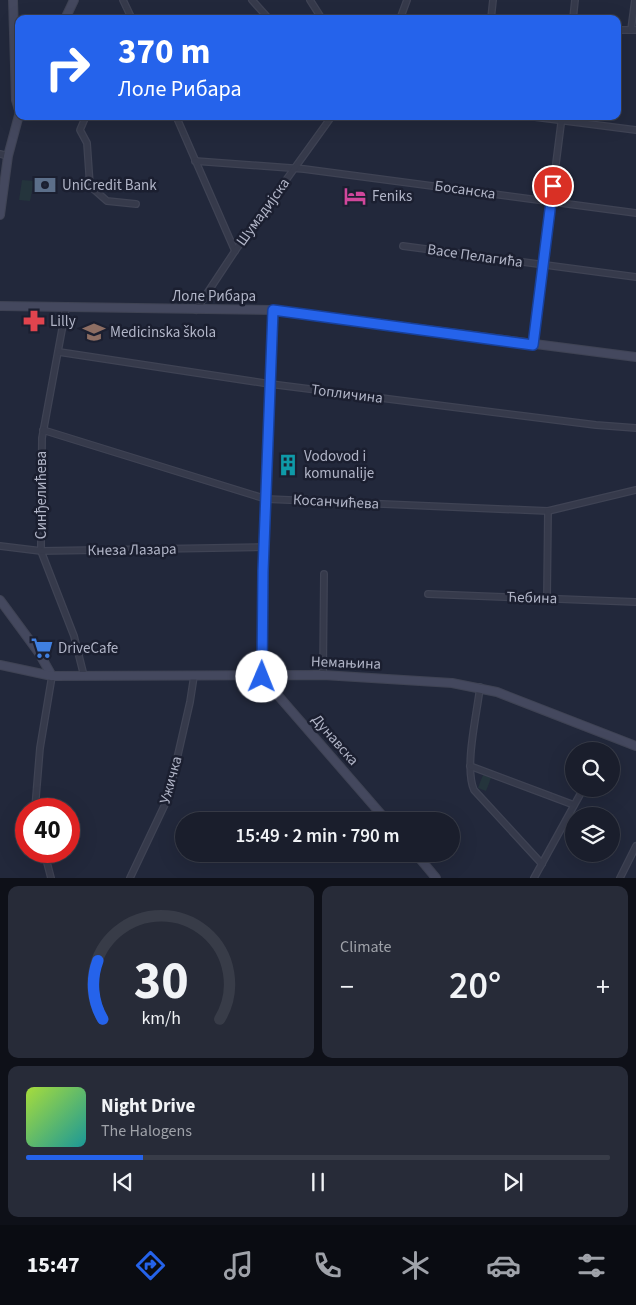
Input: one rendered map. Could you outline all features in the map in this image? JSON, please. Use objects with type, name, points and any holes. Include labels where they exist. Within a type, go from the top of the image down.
[{"type":"street","points":[[13,0],[15,40]]},
{"type":"street","points":[[67,15],[74,0]]},
{"type":"street","points":[[123,0],[130,15]]},
{"type":"street","points":[[252,0],[265,15]]},
{"type":"street","points":[[310,0],[319,15]]},
{"type":"street","points":[[402,15],[407,0]]},
{"type":"street","points":[[491,15],[493,0]]},
{"type":"street","points":[[573,15],[575,0]]},
{"type":"street","points":[[621,30],[634,30],[635,0]]},
{"type":"street","points":[[404,11],[405,15]]},
{"type":"street","points":[[0,215],[4,155],[17,120]]},
{"type":"street","points":[[84,120],[80,130],[88,143],[90,186],[107,200],[136,204]]},
{"type":"street","points":[[178,120],[235,251]]},
{"type":"street","name":"Шумадијска","points":[[196,310],[235,251],[329,120]]},
{"type":"street","points":[[533,345],[561,120]]},
{"type":"street","points":[[574,120],[636,130]]},
{"type":"street","name":"Босанска","points":[[195,161],[294,168],[636,213]]},
{"type":"street","name":"Васе Пелагића","points":[[403,246],[636,277]]},
{"type":"street","name":"Лоле Рибара","points":[[0,306],[273,310],[636,357]]},
{"type":"street","name":"Синђелићева","points":[[66,308],[43,430],[41,458],[41,551],[74,636],[84,676]]},
{"type":"street","points":[[262,676],[264,547],[273,310]]},
{"type":"street","name":"Топличина","points":[[59,352],[270,384],[596,425],[636,428]]},
{"type":"street","name":"Косанчићева","points":[[43,430],[266,498],[548,511],[636,490]]},
{"type":"street","points":[[547,598],[548,511]]},
{"type":"street","name":"Кнеза Лазара","points":[[0,546],[41,551],[264,547]]},
{"type":"street","points":[[323,675],[324,574]]},
{"type":"street","name":"Ћебина","points":[[428,594],[636,602]]},
{"type":"street","points":[[0,600],[39,653],[52,676],[40,748],[36,798]]},
{"type":"street","name":"Немањина","points":[[0,664],[52,676],[323,675],[416,680],[480,688],[633,744]]},
{"type":"street","name":"Ужичка","points":[[130,878],[168,798],[190,702],[194,676]]},
{"type":"street","name":"Дунавска","points":[[262,676],[379,812]]},
{"type":"street","points":[[480,688],[469,770],[474,790],[542,864]]},
{"type":"street","points":[[470,766],[574,805]]},
{"type":"street","points":[[534,878],[579,797]]},
{"type":"street","points":[[620,878],[636,846]]},
{"type":"street","points":[[423,862],[436,878]]},
{"type":"street","points":[[47,863],[51,878]]},
{"type":"shaded area","points":[[22,180],[34,181],[30,201],[19,200]]},
{"type":"shaded area","points":[[483,775],[491,778],[486,791],[478,788]]},
{"type":"place","name":"UniCredit Bank","points":[[45,185]]},
{"type":"place","name":"Feniks","points":[[355,196]]},
{"type":"place","name":"Lilly","points":[[34,321]]},
{"type":"place","name":"Medicinska škola","points":[[94,332]]},
{"type":"place","name":"Vodovod i komunalije","points":[[288,465]]},
{"type":"place","name":"DriveCafe","points":[[42,648]]},
{"type":"route","points":[[262,677],[263,571],[273,310],[533,345],[553,186]]}]
